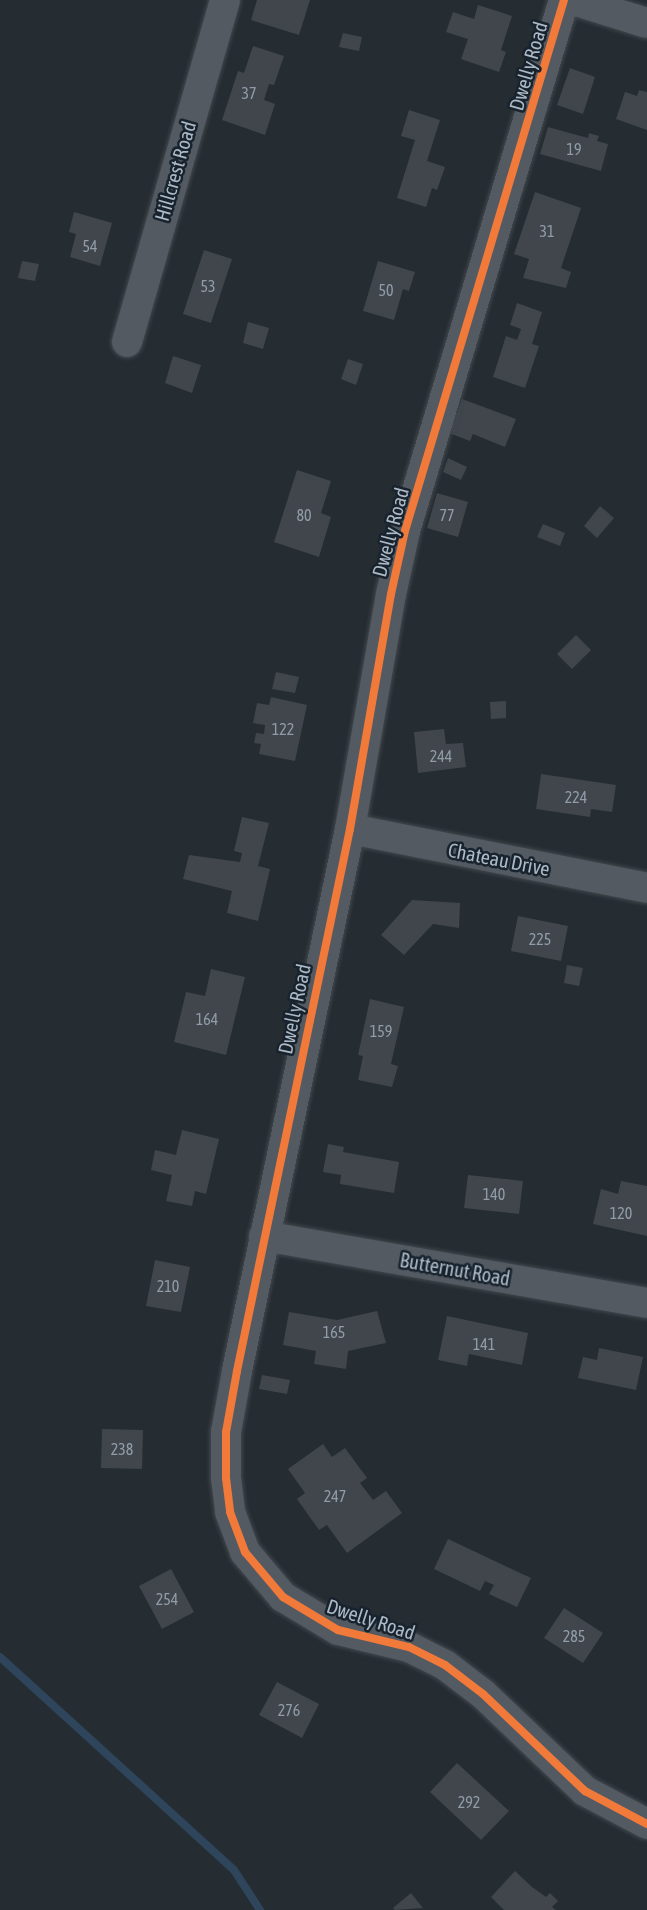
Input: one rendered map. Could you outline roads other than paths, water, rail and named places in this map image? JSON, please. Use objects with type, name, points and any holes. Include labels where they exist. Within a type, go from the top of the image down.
[{"type":"street","name":"Hillcrest Road","points":[[127,342],[225,0]]},
{"type":"street","name":"Dwelly Road","points":[[564,0],[405,531],[377,660],[350,829],[264,1236],[226,1432],[230,1512],[245,1552],[283,1597],[308,1615],[338,1630],[409,1647],[445,1665],[483,1694],[585,1791],[647,1824]]},
{"type":"street","points":[[573,0],[647,24]]},
{"type":"street","name":"Chateau Drive","points":[[350,829],[647,888]]},
{"type":"street","name":"Butternut Road","points":[[264,1236],[647,1303]]},
{"type":"waterway","points":[[0,1657],[234,1870],[260,1910]]}]
